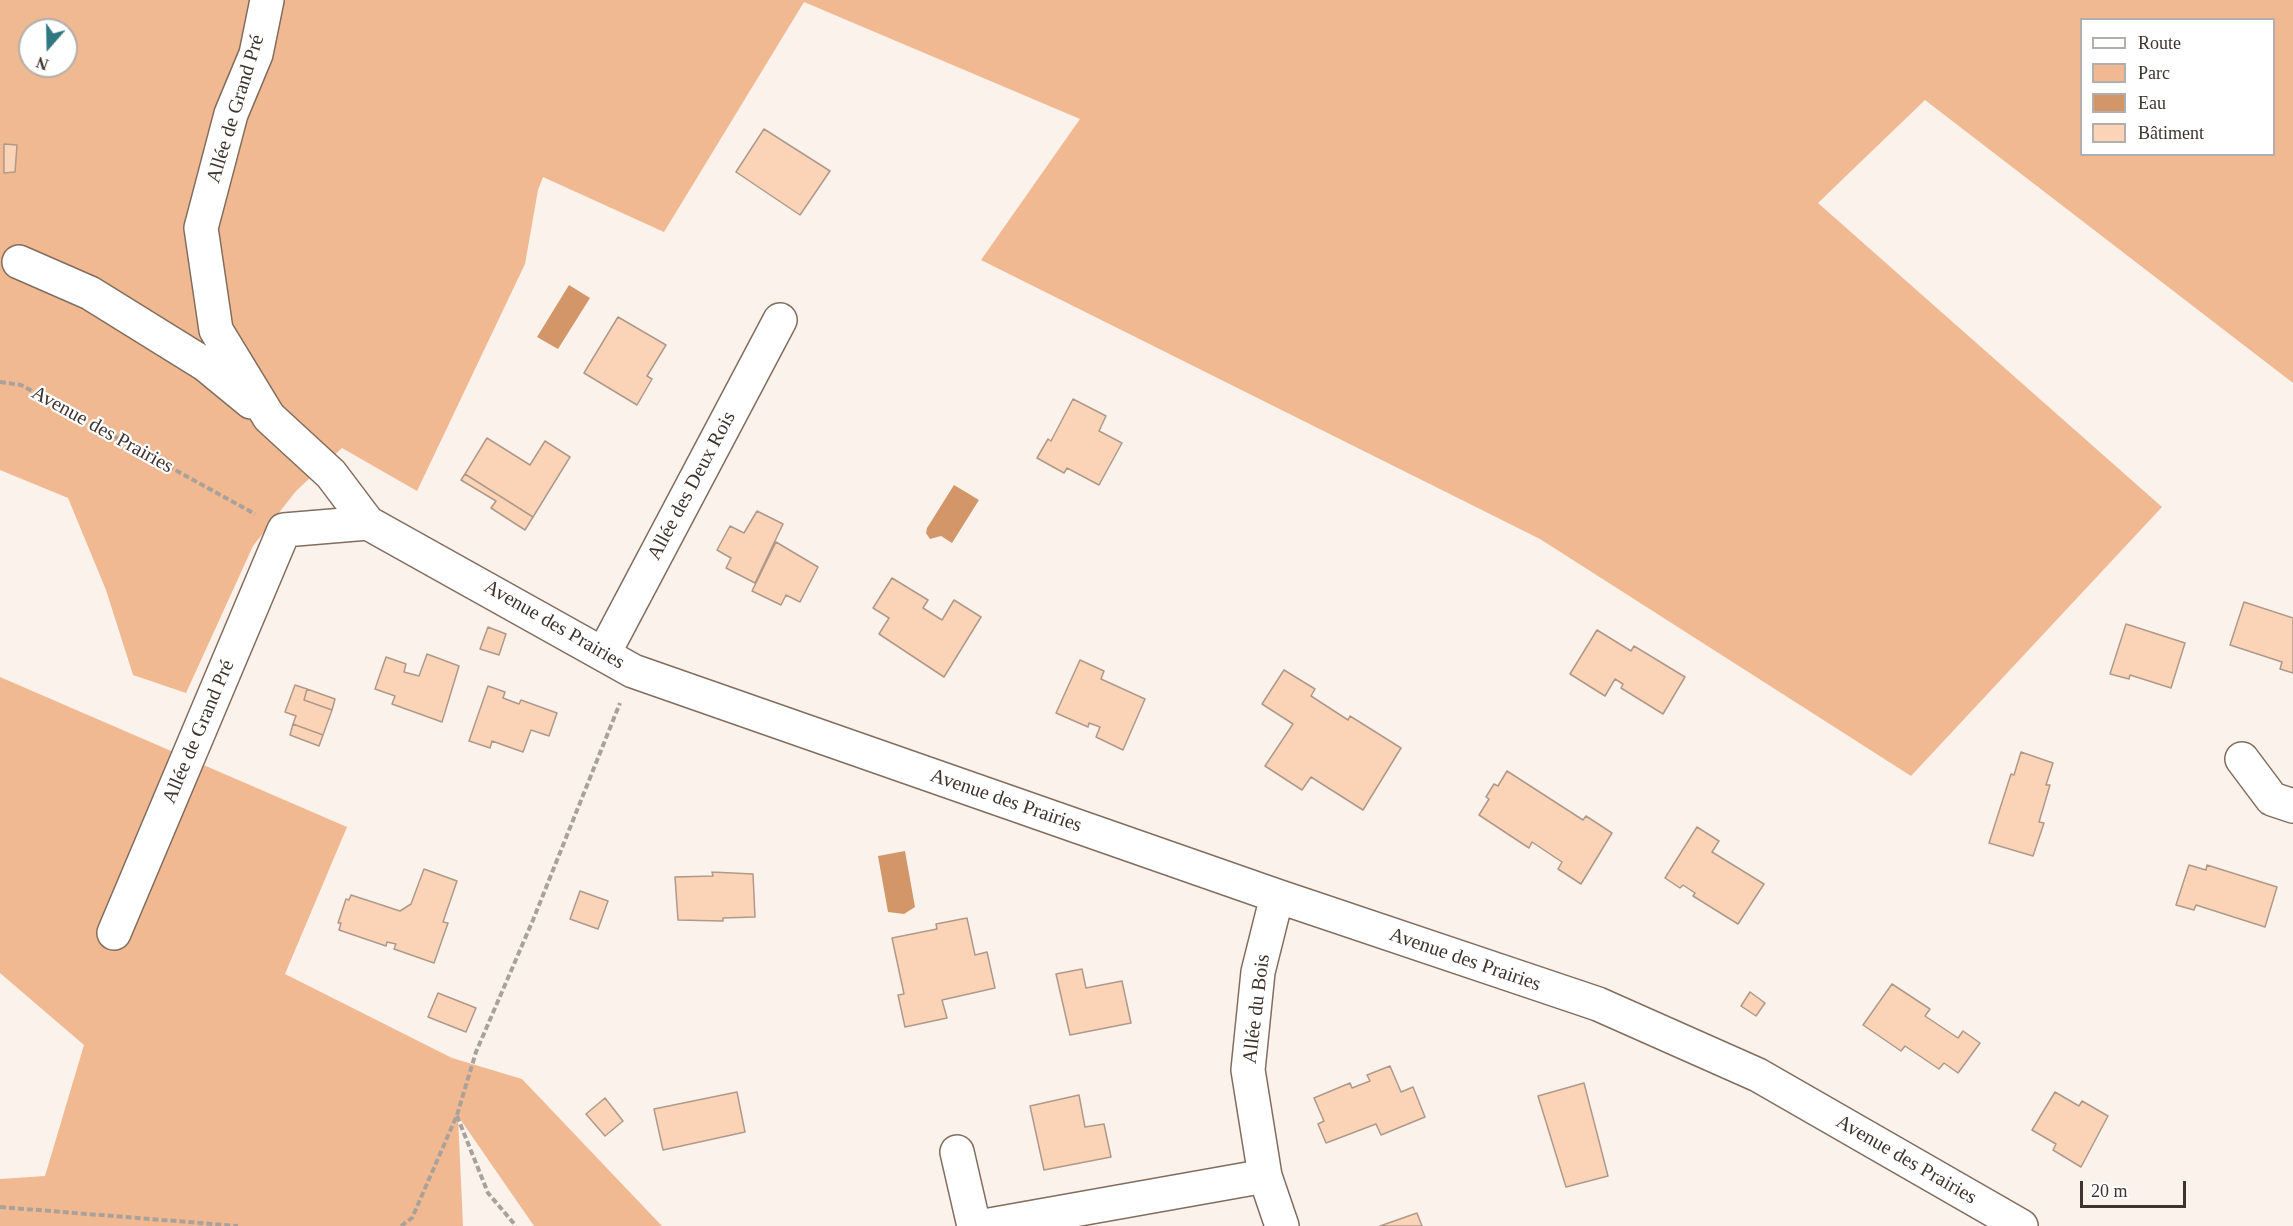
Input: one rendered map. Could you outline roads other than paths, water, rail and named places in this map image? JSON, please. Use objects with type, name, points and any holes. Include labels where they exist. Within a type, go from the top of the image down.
[{"type":"street","name":"Allée de Grand Pré","points":[[267,0],[256,54],[231,114],[201,228],[216,330],[269,417],[331,474],[368,522]]},
{"type":"street","points":[[19,262],[90,293],[206,365],[269,417]]},
{"type":"street","name":"Allée des Deux Rois","points":[[604,653],[780,320]]},
{"type":"street","name":"Allée de Grand Pré","points":[[114,933],[284,530],[368,522]]},
{"type":"street","name":"Avenue des Prairies","points":[[368,522],[633,670],[1277,897],[1619,1013],[1758,1076],[2021,1226]]},
{"type":"street","points":[[2242,759],[2272,799],[2293,806]]},
{"type":"street","name":"Allée du Bois","points":[[1277,897],[1258,972],[1248,1070],[1265,1176],[1282,1226]]},
{"type":"street","points":[[957,1152],[974,1226]]},
{"type":"street","points":[[984,1226],[1265,1176]]},
{"type":"water","points":[[569,285],[590,298],[558,349],[537,337]]},
{"type":"water","points":[[954,485],[979,500],[952,543],[941,536],[930,539],[926,533],[927,528]]},
{"type":"water","points":[[905,851],[915,907],[904,914],[888,912],[878,856]]}]
